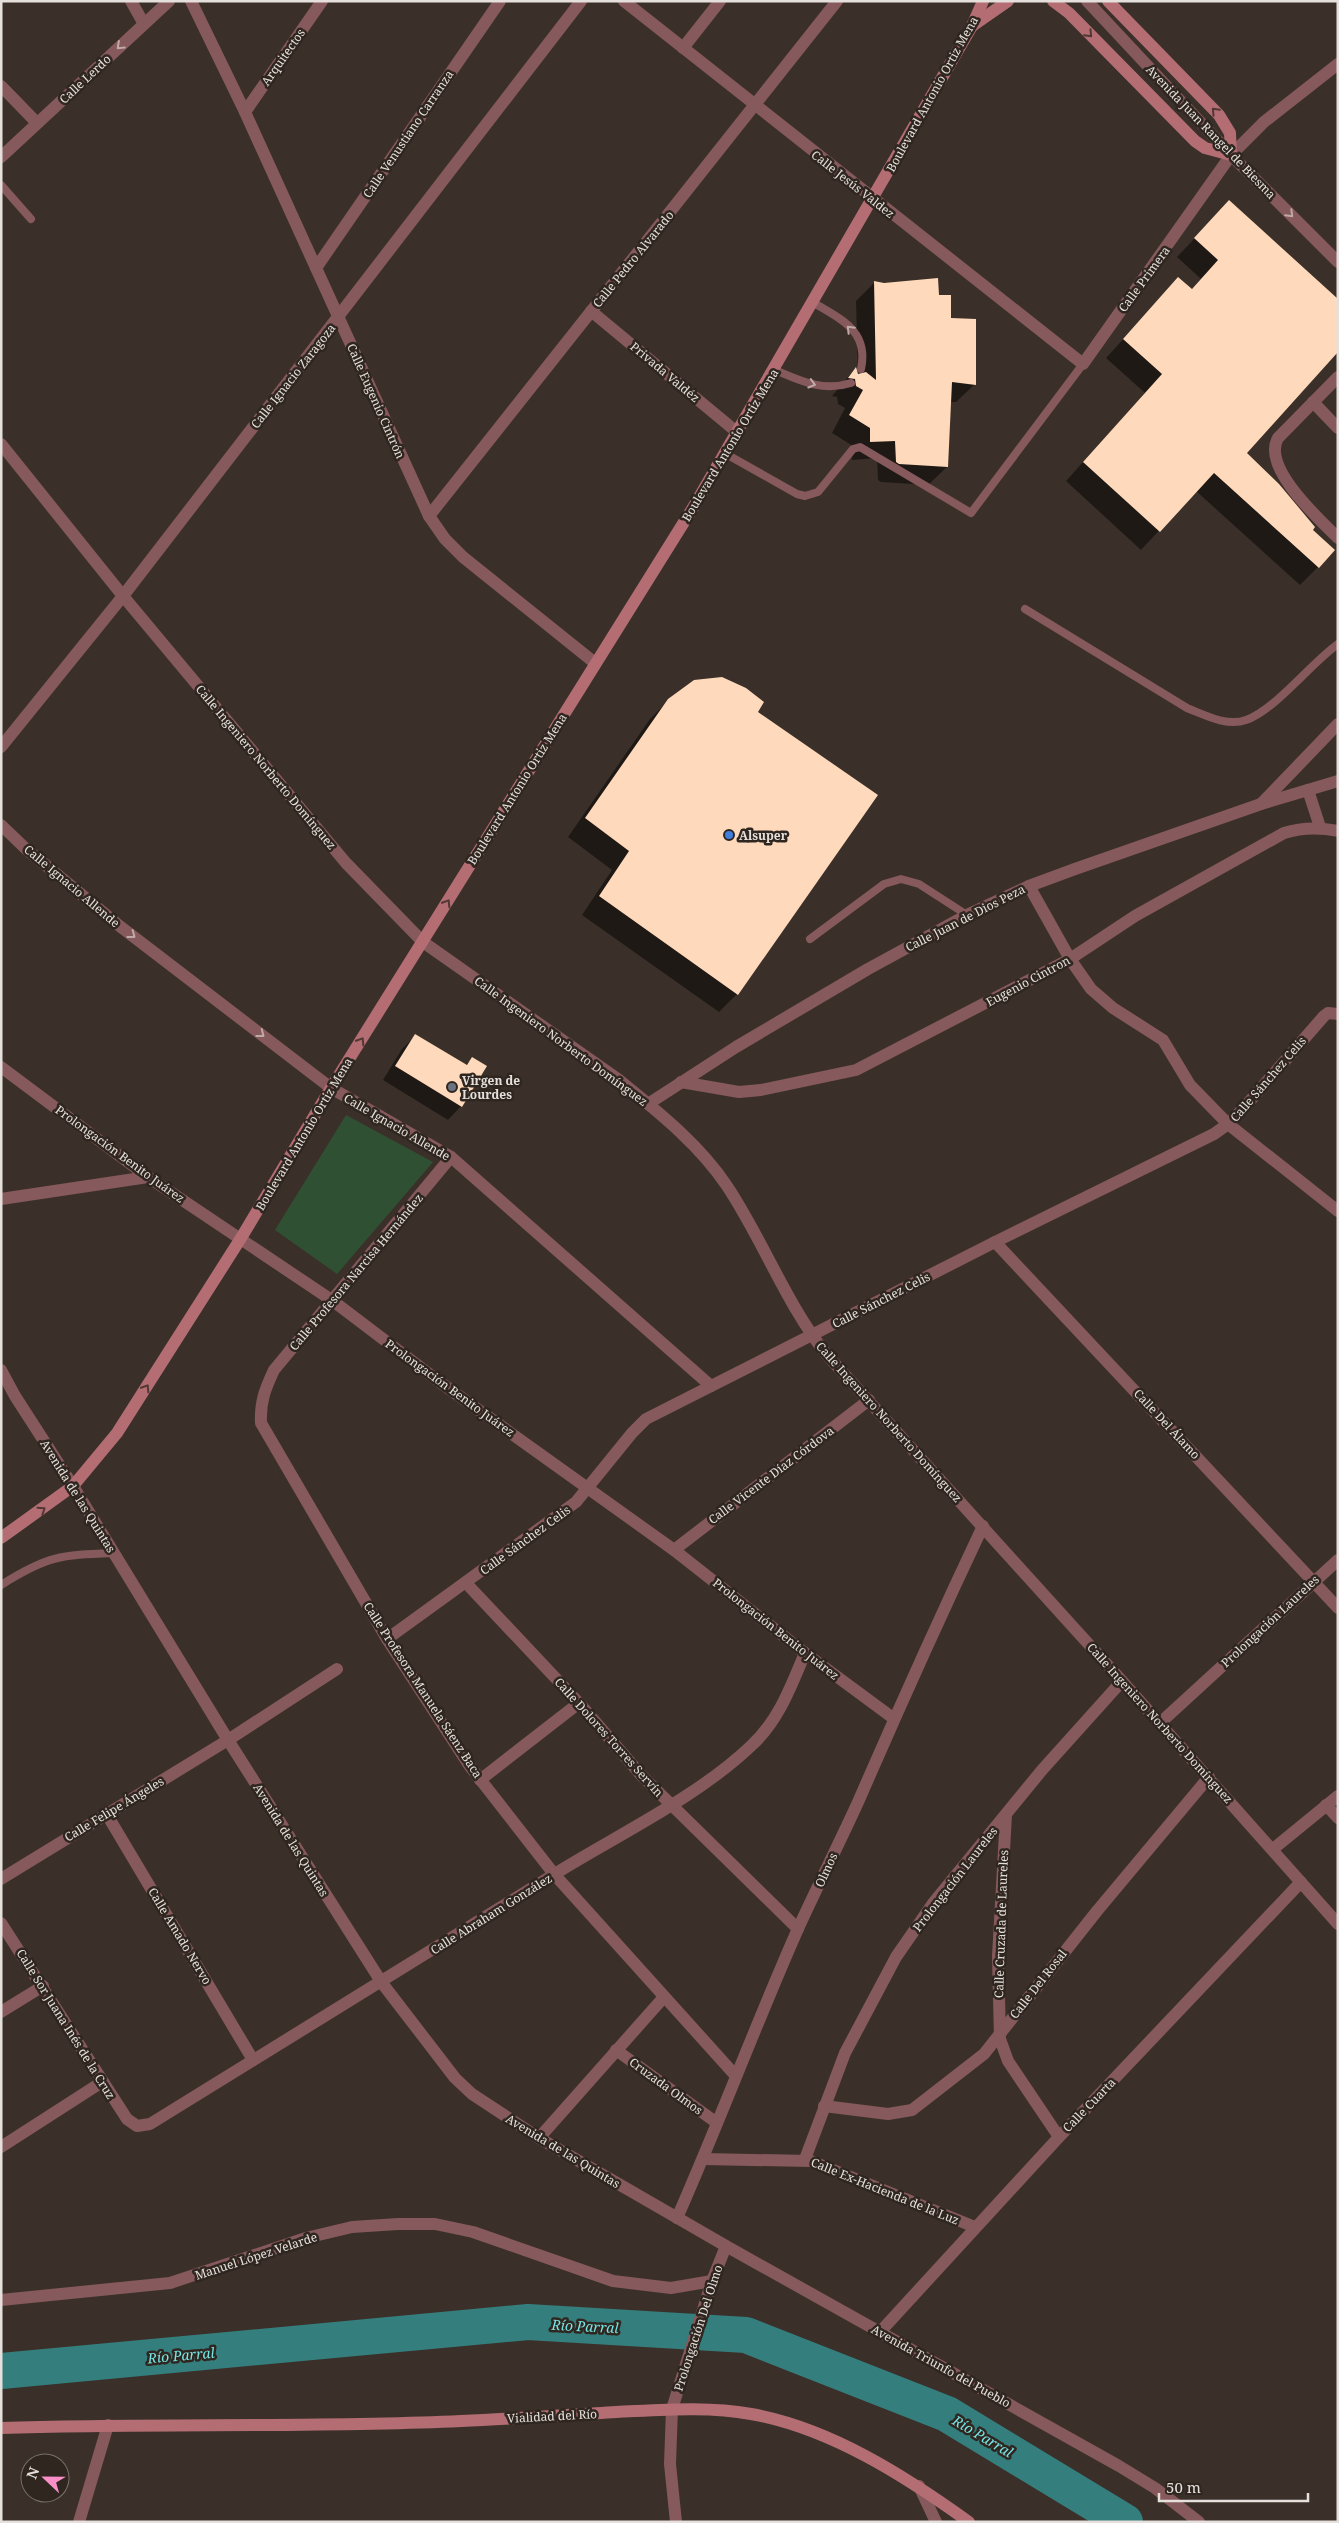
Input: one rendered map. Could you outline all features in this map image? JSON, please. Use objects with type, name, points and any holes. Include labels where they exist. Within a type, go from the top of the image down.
[{"type":"main road","name":"Boulevard Antonio Ortiz Mena","points":[[1,1538],[73,1486],[117,1433],[241,1238],[332,1088],[726,454],[972,26],[983,1]]},
{"type":"main road","points":[[972,26],[1008,1]]},
{"type":"main road","points":[[1053,1],[1069,13],[1195,141],[1205,148],[1231,155],[1230,133],[1219,115],[1108,1]]},
{"type":"main road","name":"Vialidad del Río","points":[[1,2428],[459,2421],[672,2409],[752,2414],[823,2437],[863,2455],[919,2486],[969,2522]]},
{"type":"street","points":[[132,1],[144,24]]},
{"type":"street","name":"Calle Lerdo","points":[[1,157],[169,1]]},
{"type":"street","name":"Calle Eugenio Cintrón","points":[[191,1],[245,112],[429,516],[445,539],[463,557],[596,663]]},
{"type":"street","name":"Arquitectos","points":[[245,112],[322,1]]},
{"type":"street","name":"Calle Venustiano Carranza","points":[[316,268],[500,1]]},
{"type":"street","name":"Calle Ignacio Zaragoza","points":[[1,747],[123,596],[228,458],[339,318],[581,1]]},
{"type":"street","name":"Calle Jesús Valdez","points":[[624,1],[873,200],[1083,364]]},
{"type":"street","points":[[683,48],[720,1]]},
{"type":"street","name":"Calle Pedro Alvarado","points":[[429,516],[837,1]]},
{"type":"street","name":"Avenida Juan Rangel de Biesma","points":[[1086,1],[1231,155],[1338,262]]},
{"type":"street","name":"Calle Primera","points":[[1083,364],[1231,155],[1264,122],[1338,64]]},
{"type":"street","points":[[1,86],[36,123]]},
{"type":"street","name":"Privada Valdéz","points":[[591,311],[738,433]]},
{"type":"street","points":[[1338,377],[1278,438],[1274,450],[1288,482],[1305,504],[1338,538]]},
{"type":"street","points":[[1313,402],[1338,428]]},
{"type":"street","name":"Calle Ingeniero Norberto Domínguez","points":[[1,444],[123,596],[346,863],[423,942],[619,1080],[690,1142],[713,1166],[726,1185],[811,1335],[1273,1849],[1338,1924]]},
{"type":"street","points":[[1261,804],[1338,724]]},
{"type":"street","name":"Calle Juan de Dios Peza","points":[[648,1104],[868,969],[966,915],[1028,886],[1261,804],[1338,781]]},
{"type":"street","points":[[1308,790],[1320,827]]},
{"type":"street","name":"Calle Ignacio Allende","points":[[1,825],[32,854],[110,918],[332,1088],[451,1157],[710,1386]]},
{"type":"street","name":"Eugenio Cintron","points":[[681,1082],[738,1092],[761,1090],[856,1070],[876,1062],[1070,958],[1135,916],[1284,833],[1297,829],[1320,827],[1338,831]]},
{"type":"street","points":[[1028,886],[1070,958],[1101,998],[1163,1040],[1190,1084],[1228,1124],[1338,1211]]},
{"type":"street","name":"Calle Sánchez Celis","points":[[387,1639],[558,1517],[589,1488],[632,1433],[646,1420],[995,1242],[1214,1134],[1228,1124],[1324,1016],[1336,1014]]},
{"type":"street","name":"Prolongación Benito Juárez","points":[[1,1067],[148,1177],[333,1301],[441,1383],[674,1550],[805,1653],[893,1718]]},
{"type":"street","name":"Calle Profesora Narcisa Hernández","points":[[264,1390],[274,1370],[451,1157]]},
{"type":"street","points":[[1,1199],[148,1177]]},
{"type":"street","name":"Calle Del Álamo","points":[[995,1242],[1314,1580],[1338,1608]]},
{"type":"street","name":"Avenida de las Quintas","points":[[1,1370],[15,1396],[73,1486],[228,1740],[382,1983],[455,2078],[479,2099],[539,2138],[677,2218]]},
{"type":"street","name":"Calle Profesora Manuela Sáenz Baca","points":[[264,1390],[260,1404],[262,1423],[387,1639],[480,1780],[554,1874],[735,2075]]},
{"type":"street","name":"Calle Vicente Díaz Córdova","points":[[674,1550],[869,1400]]},
{"type":"street","name":"Olmos","points":[[677,2218],[704,2159],[735,2075],[798,1929],[858,1800],[893,1718],[983,1526]]},
{"type":"street","name":"Prolongación Laureles","points":[[1160,1723],[1338,1560]]},
{"type":"street","name":"Calle Dolores Torres Servín","points":[[466,1582],[579,1703],[636,1770],[798,1929]]},
{"type":"street","name":"Calle Abraham González","points":[[132,2123],[138,2126],[150,2124],[382,1983],[554,1874],[671,1805],[753,1744],[770,1724],[784,1702],[805,1653]]},
{"type":"street","name":"Calle Felipe Ángeles","points":[[1,1879],[228,1740],[337,1669]]},
{"type":"street","name":"Prolongación Laureles","points":[[805,2159],[824,2106],[862,2017],[896,1957],[934,1902],[1042,1770],[1122,1681]]},
{"type":"street","points":[[480,1780],[579,1703]]},
{"type":"street","name":"Calle Del Rosal","points":[[824,2106],[888,2114],[912,2110],[984,2054],[1096,1911],[1208,1777]]},
{"type":"street","points":[[1273,1849],[1338,1796]]},
{"type":"street","points":[[1326,1805],[1338,1818]]},
{"type":"street","name":"Calle Amado Nervo","points":[[106,1813],[253,2060]]},
{"type":"street","name":"Calle Cruzada de Laureles","points":[[1006,1815],[998,1956],[999,2034],[1008,2061],[1059,2137]]},
{"type":"street","name":"Calle Cuarta","points":[[880,2332],[1059,2137],[1301,1882]]},
{"type":"street","name":"Calle Sor Juana Inés de la Cruz","points":[[1,1923],[43,1986],[102,2082],[132,2123]]},
{"type":"street","points":[[1,2012],[43,1986]]},
{"type":"street","points":[[539,2138],[664,1997]]},
{"type":"street","name":"Cruzada Olmos","points":[[616,2050],[717,2123]]},
{"type":"street","points":[[1,2147],[102,2082]]},
{"type":"street","name":"Calle Ex-Hacienda de la Luz","points":[[704,2159],[805,2159],[975,2227]]},
{"type":"street","name":"Avenida Triunfo del Pueblo","points":[[677,2218],[1119,2466],[1154,2488],[1200,2522]]},
{"type":"street","name":"Manuel López Velarde","points":[[1,2300],[170,2282],[306,2238],[352,2227],[398,2224],[435,2224],[473,2232],[613,2281],[671,2288],[710,2285]]},
{"type":"street","name":"Prolongación Del Olmo","points":[[676,2522],[670,2464],[672,2409],[710,2285],[726,2246]]},
{"type":"street","points":[[78,2522],[108,2425]]},
{"type":"street","points":[[919,2486],[936,2522]]},
{"type":"lane","points":[[1,185],[31,219]]},
{"type":"lane","points":[[814,303],[854,331],[863,346],[861,369]]},
{"type":"lane","name":"Calle Primera","points":[[726,454],[796,494],[805,496],[818,492],[853,449],[860,447],[971,513],[1083,364]]},
{"type":"lane","points":[[775,370],[821,387],[837,388],[851,383]]},
{"type":"lane","points":[[1025,609],[1187,708],[1211,718],[1230,722],[1246,720],[1262,712],[1338,644]]},
{"type":"lane","points":[[810,939],[884,884],[901,879],[919,884],[966,915]]},
{"type":"lane","points":[[1,1584],[45,1560],[60,1556],[113,1553]]},
{"type":"green space","points":[[346,1115],[433,1162],[337,1274],[275,1230]]},
{"type":"building","points":[[1229,200],[1338,299],[1338,352],[1247,453],[1279,484],[1315,527],[1313,530],[1335,550],[1319,568],[1214,473],[1160,532],[1083,462],[1162,374],[1123,339],[1178,277],[1192,289],[1218,260],[1194,238]]},
{"type":"building","points":[[938,278],[939,295],[951,295],[951,318],[976,319],[976,385],[952,382],[948,467],[899,464],[896,462],[895,441],[870,442],[870,428],[849,415],[863,390],[856,386],[855,379],[848,378],[856,367],[858,374],[866,372],[876,380],[874,281],[884,283]]},
{"type":"building","name":"Alsuper","points":[[722,677],[746,688],[764,702],[758,712],[878,795],[738,995],[599,896],[629,851],[585,818],[668,699],[694,680]]},
{"type":"building","name":"Virgen de Lourdes","points":[[415,1034],[467,1065],[472,1057],[487,1066],[462,1107],[395,1066]]},
{"type":"waterway","name":"Río Parral","points":[[1,2371],[528,2322],[746,2335],[947,2414],[1125,2522]]},
{"type":"place","name":"Alsuper","points":[[729,835]]},
{"type":"place","name":"Virgen de Lourdes","points":[[452,1087]]}]
